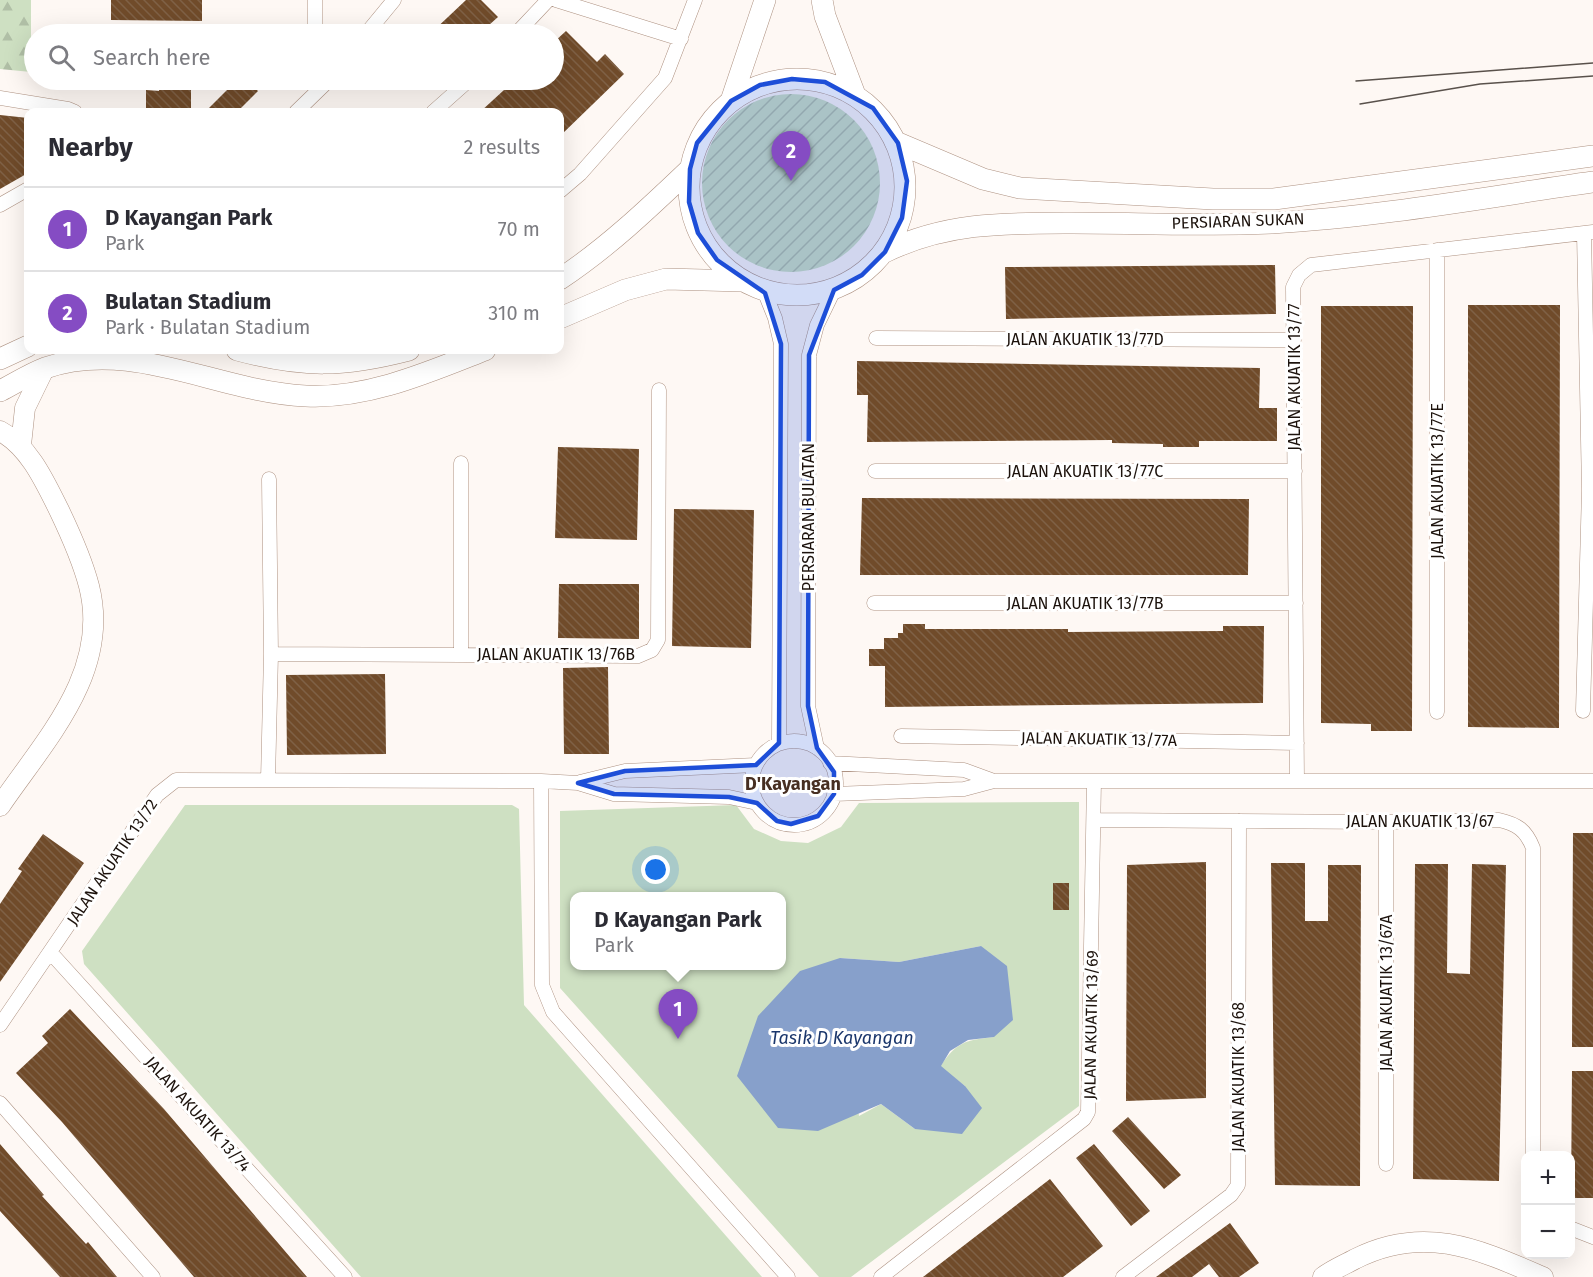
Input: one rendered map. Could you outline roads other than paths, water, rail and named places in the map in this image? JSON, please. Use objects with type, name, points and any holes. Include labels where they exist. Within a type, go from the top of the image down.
[{"type":"main road","points":[[731,101],[765,0]]},
{"type":"main road","points":[[822,0],[825,16],[855,95]]},
{"type":"main road","points":[[792,79],[825,82],[855,95],[873,108],[887,124],[898,143],[907,180],[902,218],[885,252],[862,275],[834,290],[795,296],[765,293],[742,281],[717,260],[698,233],[689,202],[690,169],[697,143],[731,101],[760,85],[792,79]]},
{"type":"main road","name":"PERSIARAN SUKAN","points":[[898,143],[983,179],[1020,188],[1213,199],[1274,199],[1593,156]]},
{"type":"main road","points":[[564,276],[587,261],[636,221],[690,169]]},
{"type":"main road","name":"PERSIARAN SUKAN","points":[[885,252],[914,238],[940,231],[1001,223],[1272,223],[1399,209],[1593,182]]},
{"type":"main road","points":[[564,316],[626,290],[666,279],[742,281]]},
{"type":"main road","points":[[0,359],[24,348]]},
{"type":"main road","points":[[270,354],[325,364],[364,362],[394,354]]},
{"type":"main road","points":[[0,391],[44,369],[68,363],[102,359],[140,361],[264,390],[305,396],[364,393],[475,354]]},
{"type":"street","points":[[315,0],[315,24]]},
{"type":"street","points":[[374,24],[394,0]]},
{"type":"street","points":[[525,24],[548,0]]},
{"type":"street","points":[[556,0],[681,39]]},
{"type":"street","points":[[564,188],[580,174],[665,78],[695,0]]},
{"type":"street","points":[[300,108],[319,90]]},
{"type":"street","points":[[438,108],[458,90]]},
{"type":"street","points":[[0,98],[62,108]]},
{"type":"street","points":[[0,205],[24,191]]},
{"type":"street","points":[[1583,711],[1589,490],[1589,232]]},
{"type":"street","name":"JALAN AKUATIK 13/77","points":[[1297,781],[1293,287],[1299,274],[1311,265],[1589,232]]},
{"type":"street","name":"JALAN AKUATIK 13/77E","points":[[1437,250],[1437,712]]},
{"type":"street","name":"PERSIARAN BULATAN","points":[[816,748],[808,706],[809,356],[817,325],[834,290]]},
{"type":"street","name":"PERSIARAN BULATAN","points":[[765,293],[775,318],[780,344],[779,743]]},
{"type":"street","name":"JALAN AKUATIK 13/77D","points":[[876,338],[1294,340]]},
{"type":"street","points":[[21,445],[25,408],[44,369]]},
{"type":"street","name":"JALAN AKUATIK 13/76B","points":[[271,654],[638,656],[652,650],[658,640],[659,390]]},
{"type":"street","points":[[0,431],[21,445],[54,499],[79,552],[90,588],[94,628],[89,661],[72,703],[0,806]]},
{"type":"street","points":[[461,463],[462,654]]},
{"type":"street","name":"JALAN AKUATIK 13/77C","points":[[875,471],[1295,471]]},
{"type":"street","points":[[268,780],[271,654],[269,479]]},
{"type":"street","name":"JALAN AKUATIK 13/77B","points":[[874,603],[1296,603]]},
{"type":"street","name":"JALAN AKUATIK 13/77A","points":[[901,736],[1297,743]]},
{"type":"street","points":[[798,741],[816,748],[830,763],[836,783],[834,794],[828,806],[818,816],[805,823],[791,824],[777,821],[766,814],[757,803],[752,790],[756,765],[762,755],[779,743],[798,741]]},
{"type":"street","points":[[830,763],[964,770],[994,781]]},
{"type":"street","points":[[578,783],[626,771],[756,765]]},
{"type":"street","name":"JALAN AKUATIK 13/72","points":[[0,1026],[166,786],[176,780],[578,783]]},
{"type":"street","points":[[541,781],[542,985],[546,999],[553,1012],[788,1277]]},
{"type":"street","points":[[834,794],[964,789],[994,781],[1593,781]]},
{"type":"street","name":"JALAN AKUATIK 13/69","points":[[881,1277],[1084,1119],[1088,1112],[1095,781]]},
{"type":"street","points":[[578,783],[614,794],[729,796],[757,803]]},
{"type":"street","name":"JALAN AKUATIK 13/67","points":[[1095,820],[1386,822],[1499,820],[1512,823],[1527,833],[1533,848],[1533,1151]]},
{"type":"street","name":"JALAN AKUATIK 13/68","points":[[1123,1277],[1231,1195],[1238,1185],[1239,821]]},
{"type":"street","name":"JALAN AKUATIK 13/67A","points":[[1386,822],[1386,1164]]},
{"type":"street","name":"JALAN AKUATIK 13/74","points":[[50,952],[345,1277]]},
{"type":"street","points":[[0,1103],[153,1277]]},
{"type":"street","points":[[1575,1230],[1593,1237]]},
{"type":"street","points":[[1323,1277],[1377,1248],[1410,1241],[1441,1242],[1469,1247],[1543,1277]]},
{"type":"water","name":"Tasik D Kayangan","points":[[981,946],[1007,966],[1013,1020],[994,1037],[968,1040],[950,1051],[941,1066],[965,1086],[982,1108],[962,1134],[915,1129],[881,1104],[818,1131],[778,1128],[737,1076],[758,1016],[800,971],[840,958],[899,962]]},
{"type":"tram line","points":[[1356,81],[1593,63]]},
{"type":"tram line","points":[[1360,104],[1480,84],[1593,76]]},
{"type":"place","name":"Bulatan Stadium","points":[[791,181]]},
{"type":"place","name":"D Kayangan Park","points":[[678,1039]]},
{"type":"district","name":"D'Kayangan","points":[[793,784]]}]
